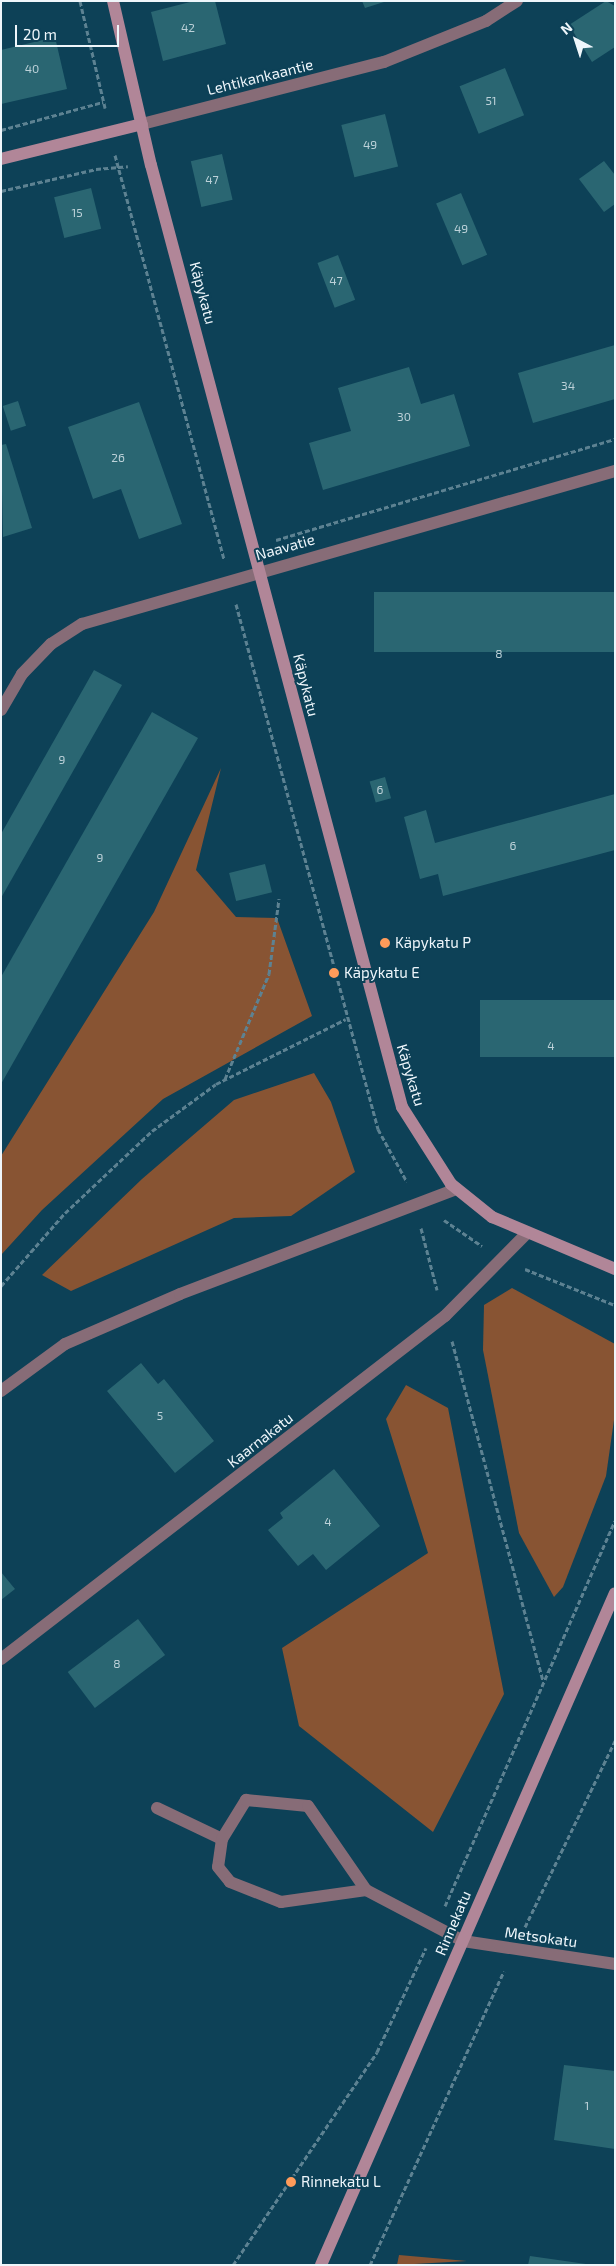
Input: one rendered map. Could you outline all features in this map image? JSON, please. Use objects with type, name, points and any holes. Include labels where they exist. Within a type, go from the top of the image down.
[{"type":"street","name":"Käpykatu","points":[[113,1],[151,164],[255,546],[402,1107],[419,1141],[457,1189],[492,1217],[615,1268]]},
{"type":"street","name":"Lehtikankaantie","points":[[1,159],[384,62],[486,21],[517,1]]},
{"type":"street","name":"Naavatie","points":[[1,710],[22,674],[51,644],[82,624],[260,570],[615,472]]},
{"type":"street","points":[[1,1391],[65,1344],[180,1294],[424,1204],[457,1189]]},
{"type":"street","name":"Kaarnakatu","points":[[1,1659],[445,1316],[527,1233]]},
{"type":"street","name":"Rinnekatu","points":[[320,2265],[615,1594]]},
{"type":"street","points":[[246,1800],[308,1806],[366,1890],[281,1902],[230,1882],[218,1868],[222,1839],[246,1800]]},
{"type":"street","points":[[156,1808],[222,1839]]},
{"type":"street","name":"Metsokatu","points":[[366,1890],[463,1941],[615,1964]]},
{"type":"path","points":[[1,130],[104,102]]},
{"type":"path","points":[[1,191],[96,169],[151,164]]},
{"type":"path","points":[[222,555],[615,439]]},
{"type":"path","points":[[225,1079],[269,974],[279,899]]},
{"type":"path","points":[[1,1286],[65,1212],[152,1130],[225,1079],[346,1019]]},
{"type":"path","points":[[424,1204],[421,1230],[543,1681]]},
{"type":"path","points":[[370,2265],[514,1950],[615,1741]]},
{"type":"shaded area","points":[[221,768],[196,870],[236,917],[277,918],[312,1016],[163,1099],[42,1210],[1,1255],[1,1156],[154,912]]},
{"type":"shaded area","points":[[314,1073],[331,1102],[355,1172],[291,1216],[234,1218],[71,1291],[42,1275],[142,1179],[234,1100]]},
{"type":"shaded area","points":[[512,1288],[615,1344],[615,1413],[606,1476],[563,1587],[554,1597],[519,1533],[483,1350],[484,1305]]},
{"type":"shaded area","points":[[406,1385],[448,1408],[504,1694],[433,1832],[299,1726],[282,1648],[428,1553],[386,1419]]},
{"type":"shaded area","points":[[399,2255],[467,2261],[397,2265]]},
{"type":"building","points":[[194,1],[215,1],[226,44],[163,61],[151,12]]},
{"type":"building","points":[[362,1],[384,1],[384,2],[365,8]]},
{"type":"building","points":[[606,1],[615,6],[615,47],[592,62],[569,25]]},
{"type":"building","points":[[55,37],[67,89],[1,104],[1,50]]},
{"type":"building","points":[[505,68],[524,115],[479,134],[460,86]]},
{"type":"building","points":[[385,114],[398,166],[354,177],[341,125]]},
{"type":"building","points":[[222,154],[233,200],[201,207],[191,161]]},
{"type":"building","points":[[604,161],[615,175],[615,204],[604,212],[579,179]]},
{"type":"building","points":[[91,188],[101,229],[64,238],[54,197]]},
{"type":"building","points":[[461,193],[487,255],[462,265],[436,204]]},
{"type":"building","points":[[338,255],[355,300],[335,308],[317,263]]},
{"type":"building","points":[[615,345],[615,399],[533,423],[518,373]]},
{"type":"building","points":[[409,367],[421,404],[454,394],[470,446],[323,490],[309,443],[351,431],[338,388]]},
{"type":"building","points":[[18,401],[26,426],[11,431],[3,406]]},
{"type":"building","points":[[139,402],[182,524],[139,539],[121,489],[93,499],[68,427]]},
{"type":"building","points":[[6,444],[32,528],[3,537],[1,445]]},
{"type":"building","points":[[374,592],[615,592],[615,652],[374,652]]},
{"type":"building","points":[[94,670],[122,685],[1,898],[1,834]]},
{"type":"building","points":[[152,712],[198,738],[1,1084],[1,977]]},
{"type":"building","points":[[385,777],[391,798],[376,803],[370,781]]},
{"type":"building","points":[[615,794],[615,850],[443,896],[438,874],[420,879],[404,817],[426,810],[435,843]]},
{"type":"building","points":[[265,864],[272,892],[236,901],[229,873]]},
{"type":"building","points":[[480,1000],[615,1000],[615,1057],[480,1057]]},
{"type":"building","points":[[141,1363],[158,1384],[164,1379],[214,1441],[175,1473],[107,1391]]},
{"type":"building","points":[[334,1469],[380,1526],[326,1570],[313,1554],[298,1566],[268,1530],[283,1518],[280,1513]]},
{"type":"building","points":[[1,1572],[15,1589],[1,1600]]},
{"type":"building","points":[[138,1619],[165,1655],[95,1708],[68,1672]]},
{"type":"building","points":[[564,2065],[615,2071],[615,2149],[554,2140]]},
{"type":"building","points":[[530,2256],[586,2264],[586,2265],[528,2265]]},
{"type":"place","name":"Käpykatu P","points":[[385,943]]},
{"type":"place","name":"Käpykatu E","points":[[334,973]]},
{"type":"place","name":"Rinnekatu L","points":[[291,2182]]}]
